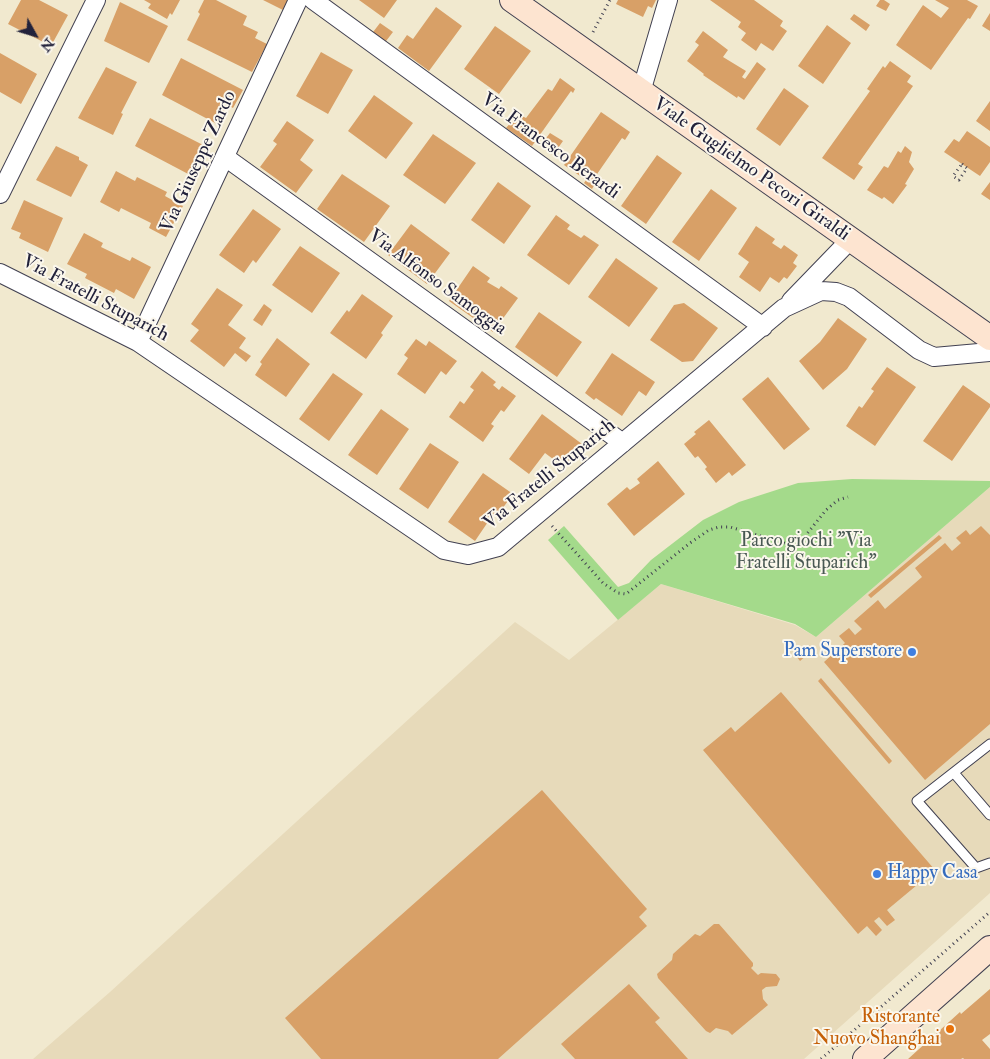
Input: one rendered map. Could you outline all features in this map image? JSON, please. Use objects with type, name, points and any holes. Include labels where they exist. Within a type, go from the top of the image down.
[{"type":"street","points":[[0,194],[96,0]]},
{"type":"street","name":"Via Giuseppe Zardo","points":[[138,342],[298,0]]},
{"type":"street","name":"Via Francesco Berardi","points":[[313,0],[762,327]]},
{"type":"street","name":"Viale Guglielmo Pecori Giraldi","points":[[512,0],[990,338]]},
{"type":"street","points":[[640,92],[668,0]]},
{"type":"street","name":"Via Alfonso Samoggia","points":[[226,157],[623,443]]},
{"type":"street","points":[[784,308],[850,240]]},
{"type":"street","name":"Via Fratelli Stuparich","points":[[0,273],[138,342],[444,550],[468,555],[498,547],[784,308],[820,291],[836,292],[849,297],[919,350],[934,356],[990,352]]},
{"type":"street","points":[[864,1059],[990,948]]},
{"type":"lane","points":[[990,744],[917,801],[976,868],[990,864]]},
{"type":"lane","points":[[954,773],[990,815]]},
{"type":"path","points":[[583,50],[610,0]]},
{"type":"path","points":[[962,164],[967,168],[959,180],[953,176],[962,164]]},
{"type":"path","points":[[539,513],[603,583],[618,593],[626,594],[709,530],[719,527],[730,527],[791,545],[798,545],[826,510],[838,500],[848,496]]},
{"type":"path","points":[[821,1059],[990,912]]},
{"type":"shaded area","points":[[990,487],[990,893],[804,1059],[33,1059],[110,992],[515,622],[569,660],[661,584],[795,625],[816,637]]},
{"type":"green space","name":"Parco giochi \"Via Fratelli Stuparich\"","points":[[852,479],[990,481],[990,487],[816,637],[795,624],[661,584],[618,620],[548,540],[564,526],[618,587],[629,583],[651,560],[703,520],[739,502],[798,483]]},
{"type":"building","points":[[21,0],[39,0],[68,15],[51,46],[8,24]]},
{"type":"building","points":[[144,0],[180,0],[172,15],[170,13],[167,19],[148,8],[151,4]]},
{"type":"building","points":[[204,0],[216,0],[247,16],[243,25],[258,32],[255,38],[267,44],[252,72],[187,40],[200,14],[198,12]]},
{"type":"building","points":[[263,0],[290,0],[285,11]]},
{"type":"building","points":[[359,0],[397,0],[384,18]]},
{"type":"building","points":[[618,0],[656,0],[652,8],[648,6],[643,17],[616,4]]},
{"type":"building","points":[[710,0],[754,0],[783,21],[780,26],[787,31],[773,51],[761,43],[756,51],[741,40],[746,33],[738,27],[741,22]]},
{"type":"building","points":[[880,0],[890,4],[886,11],[876,6]]},
{"type":"building","points":[[935,0],[967,0],[978,6],[931,70],[896,45],[923,5],[941,18],[949,8]]},
{"type":"building","points":[[120,2],[168,26],[149,63],[104,41]]},
{"type":"building","points":[[436,7],[462,26],[429,71],[398,48],[407,35],[413,39]]},
{"type":"building","points":[[990,13],[990,31],[982,26]]},
{"type":"building","points":[[854,14],[870,25],[866,31],[850,19]]},
{"type":"building","points":[[380,23],[393,32],[383,45],[370,36]]},
{"type":"building","points":[[827,25],[851,43],[823,84],[798,66]]},
{"type":"building","points":[[495,26],[531,51],[499,94],[464,69]]},
{"type":"building","points":[[703,31],[728,50],[723,57],[746,71],[742,77],[745,79],[757,62],[766,69],[744,100],[738,96],[737,98],[703,75],[687,61],[699,45],[695,42]]},
{"type":"building","points":[[321,52],[353,70],[328,114],[296,96]]},
{"type":"building","points":[[0,53],[37,74],[21,104],[0,92]]},
{"type":"building","points":[[181,58],[243,90],[233,108],[229,106],[219,125],[162,95]]},
{"type":"building","points":[[890,61],[911,76],[907,82],[913,86],[858,164],[863,167],[854,180],[822,158],[870,91],[867,89],[883,66],[885,68]]},
{"type":"building","points":[[106,67],[137,82],[121,113],[123,114],[113,135],[78,118]]},
{"type":"building","points":[[560,78],[575,89],[573,93],[571,91],[532,146],[506,128],[515,118],[519,121],[522,116],[526,118],[548,89],[552,91]]},
{"type":"building","points":[[784,88],[809,106],[780,146],[756,129]]},
{"type":"building","points":[[374,95],[413,123],[386,159],[348,131]]},
{"type":"building","points":[[990,101],[990,131],[976,121]]},
{"type":"building","points":[[601,112],[630,132],[625,140],[622,138],[595,177],[598,179],[592,189],[584,183],[586,180],[564,165]]},
{"type":"building","points":[[150,118],[207,147],[192,176],[135,146]]},
{"type":"building","points":[[287,121],[314,140],[300,160],[313,170],[296,193],[260,167],[277,144],[273,141]]},
{"type":"building","points":[[967,131],[990,147],[990,162],[980,176],[944,152],[954,139],[959,142]]},
{"type":"building","points":[[550,133],[563,141],[553,155],[540,146]]},
{"type":"building","points":[[433,134],[476,163],[445,204],[403,175]]},
{"type":"building","points":[[56,146],[79,157],[79,160],[88,165],[71,197],[36,180]]},
{"type":"building","points":[[905,146],[912,152],[909,162],[914,169],[905,184],[907,185],[893,204],[884,197],[882,199],[867,190],[884,166],[888,168],[898,151],[901,153]]},
{"type":"building","points":[[657,155],[682,173],[646,224],[621,206]]},
{"type":"building","points":[[116,171],[135,181],[137,177],[167,192],[165,196],[183,206],[166,237],[149,228],[151,223],[121,208],[119,212],[100,202]]},
{"type":"building","points":[[342,174],[390,206],[364,242],[317,209]]},
{"type":"building","points":[[498,182],[531,206],[504,244],[471,220]]},
{"type":"building","points":[[990,182],[990,200],[981,194]]},
{"type":"building","points":[[711,189],[737,208],[699,261],[672,242]]},
{"type":"building","points":[[24,200],[63,218],[48,252],[19,238],[21,233],[11,229]]},
{"type":"building","points":[[253,209],[281,229],[256,263],[253,260],[244,273],[219,255]]},
{"type":"building","points":[[556,215],[570,225],[567,229],[581,238],[584,235],[599,245],[569,285],[527,255]]},
{"type":"building","points":[[411,224],[450,253],[427,284],[388,255]]},
{"type":"building","points":[[756,226],[775,239],[772,243],[781,249],[784,245],[798,255],[793,263],[797,266],[787,279],[784,277],[779,283],[770,277],[760,292],[739,277],[749,262],[738,254]]},
{"type":"building","points":[[84,233],[103,243],[101,247],[130,261],[132,257],[151,267],[134,299],[116,289],[114,293],[85,278],[87,274],[67,264]]},
{"type":"building","points":[[300,246],[340,273],[312,313],[272,285]]},
{"type":"building","points":[[616,258],[658,288],[629,327],[588,297]]},
{"type":"building","points":[[473,266],[490,278],[487,282],[499,289],[501,286],[518,298],[493,332],[449,301]]},
{"type":"building","points":[[217,288],[243,305],[228,325],[246,338],[239,348],[251,356],[246,362],[235,353],[224,367],[190,341],[199,330],[191,324]]},
{"type":"building","points":[[362,294],[393,316],[381,333],[383,335],[366,359],[330,333]]},
{"type":"building","points":[[684,303],[718,328],[693,361],[682,362],[650,340],[674,305]]},
{"type":"building","points":[[264,304],[272,310],[262,326],[253,320]]},
{"type":"building","points":[[539,312],[582,342],[557,377],[515,347]]},
{"type":"building","points":[[838,318],[867,339],[847,369],[823,390],[799,361],[820,342]]},
{"type":"building","points":[[277,338],[310,364],[286,397],[255,375],[262,364],[260,362]]},
{"type":"building","points":[[416,339],[426,346],[429,341],[457,361],[446,375],[441,371],[425,394],[397,374],[408,358],[404,355]]},
{"type":"building","points":[[612,353],[655,382],[646,396],[639,391],[622,416],[596,398],[594,400],[585,393]]},
{"type":"building","points":[[887,367],[916,387],[875,446],[846,426],[859,406],[862,408],[874,391],[871,389]]},
{"type":"building","points":[[482,371],[496,382],[493,385],[499,390],[502,386],[516,396],[504,412],[501,410],[491,424],[494,426],[483,442],[449,417],[460,401],[464,404],[474,390],[470,387]]},
{"type":"building","points":[[333,373],[363,394],[329,441],[299,419]]},
{"type":"building","points":[[768,377],[810,429],[784,450],[742,399]]},
{"type":"building","points":[[963,385],[990,404],[990,407],[952,461],[923,441]]},
{"type":"building","points":[[381,409],[409,429],[377,475],[348,455]]},
{"type":"building","points":[[542,414],[582,444],[565,468],[545,453],[529,474],[509,459]]},
{"type":"building","points":[[709,420],[746,465],[732,476],[729,472],[716,483],[698,456],[695,458],[684,444],[696,434],[694,432]]},
{"type":"building","points":[[430,443],[459,462],[428,509],[399,489]]},
{"type":"building","points":[[658,461],[685,494],[634,536],[607,504],[627,487],[630,490],[640,483],[637,479]]},
{"type":"building","points":[[483,473],[513,494],[497,516],[494,513],[475,541],[448,522]]},
{"type":"building","name":"Pam Superstore","points":[[981,526],[990,535],[990,724],[925,780],[824,662],[845,643],[839,636],[849,628],[855,635],[862,629],[854,621],[878,600],[885,609],[922,577],[915,568],[945,543],[952,551],[961,543],[956,538],[966,530],[970,535]]},
{"type":"building","points":[[939,535],[942,538],[871,598],[868,595]]},
{"type":"building","points":[[810,645],[814,649],[800,661],[797,657]]},
{"type":"building","points":[[821,678],[892,761],[889,764],[818,681]]},
{"type":"building","points":[[781,692],[935,870],[887,910],[895,920],[887,926],[879,917],[874,921],[882,930],[876,936],[867,926],[858,934],[703,750],[731,727],[735,732]]},
{"type":"building","points":[[542,790],[647,909],[639,917],[647,926],[498,1059],[321,1059],[285,1018]]},
{"type":"building","points":[[714,924],[719,924],[753,963],[751,968],[758,975],[761,973],[776,974],[780,979],[777,986],[766,987],[762,990],[763,999],[768,1005],[732,1035],[728,1031],[716,1028],[710,1033],[706,1031],[658,978],[657,974],[672,960],[673,954],[695,934],[700,936]]},
{"type":"building","points":[[629,984],[660,1018],[655,1022],[688,1059],[575,1059],[561,1044]]},
{"type":"building","points":[[990,989],[990,1034],[982,1040],[990,1049],[990,1059],[908,1059],[960,1012],[961,1014]]},
{"type":"place","name":"Pam Superstore","points":[[912,652]]},
{"type":"place","name":"Happy Casa","points":[[877,874]]},
{"type":"place","name":"Ristorante Nuovo Shanghai","points":[[950,1029]]}]
